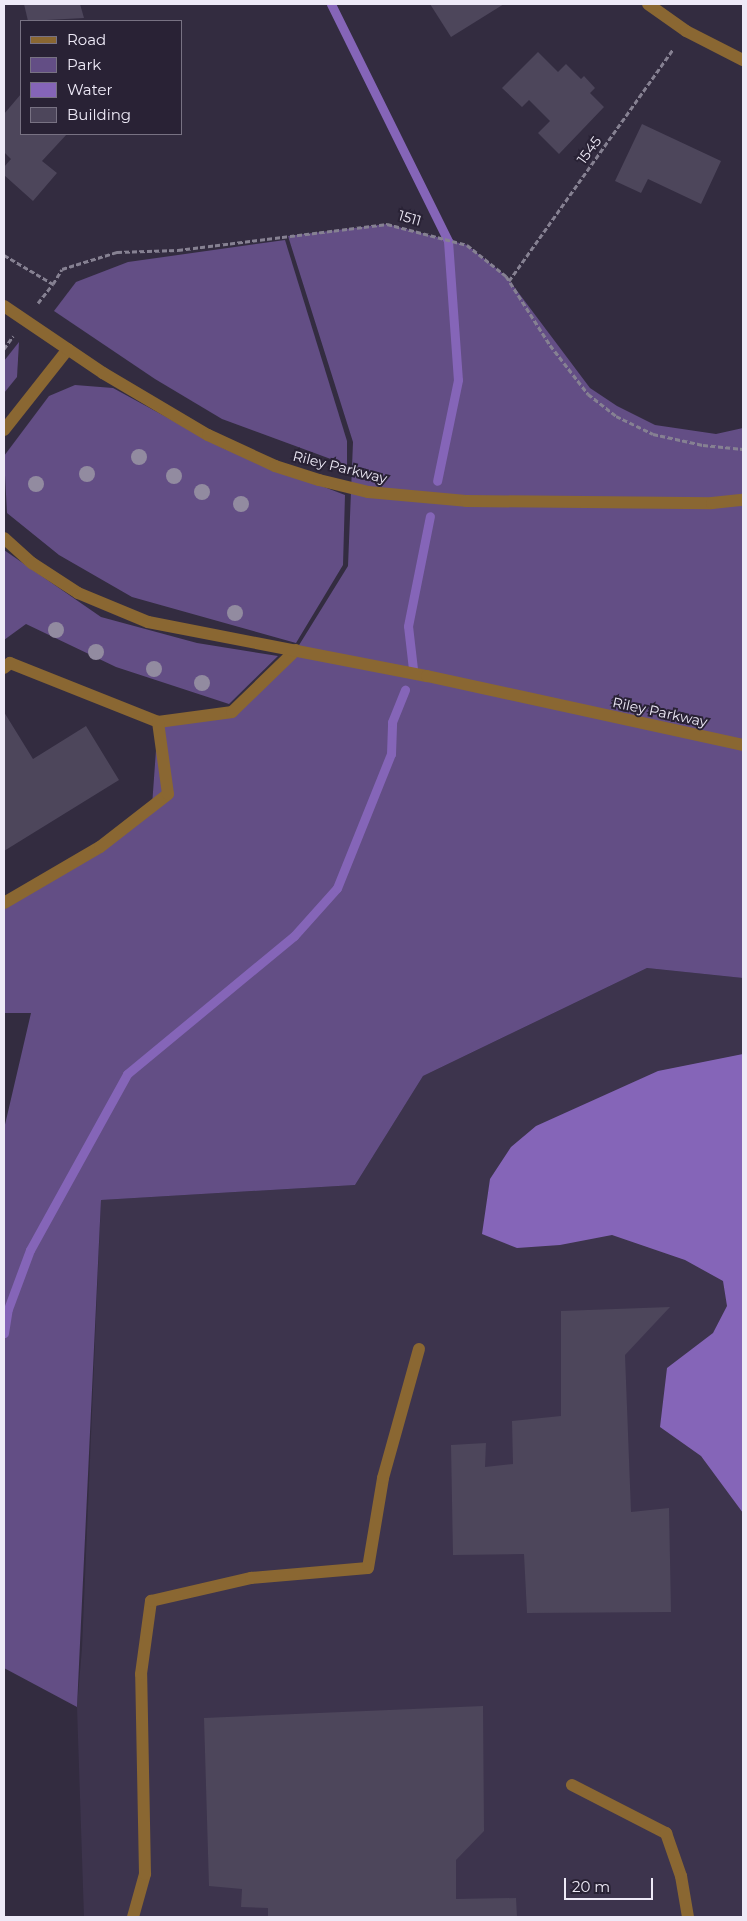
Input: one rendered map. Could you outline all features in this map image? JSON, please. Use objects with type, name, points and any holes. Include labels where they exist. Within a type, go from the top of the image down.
[{"type":"street","points":[[648,4],[686,31],[743,60]]},
{"type":"street","name":"Riley Parkway","points":[[4,306],[103,373],[208,435],[275,466],[368,492],[466,501],[712,503],[743,500]]},
{"type":"street","points":[[4,430],[68,349]]},
{"type":"street","name":"Riley Parkway","points":[[4,538],[32,563],[78,593],[148,622],[296,650],[743,745]]},
{"type":"street","points":[[4,668],[10,663],[158,722],[232,712],[296,650]]},
{"type":"street","points":[[4,903],[100,847],[168,794],[158,722]]},
{"type":"street","points":[[133,1917],[145,1874],[141,1674],[152,1601],[251,1578],[368,1568],[383,1478],[419,1348]]},
{"type":"street","points":[[572,1785],[666,1833],[681,1876],[688,1917]]},
{"type":"path","name":"1545","points":[[509,281],[686,31]]},
{"type":"path","name":"1511","points":[[4,255],[52,284],[62,268],[117,252],[178,250],[387,224],[426,234],[467,245],[509,281],[550,345],[583,387],[616,416],[653,434],[703,445],[743,449]]},
{"type":"shaded area","points":[[647,968],[743,978],[743,1917],[84,1917],[77,1707],[82,1648],[101,1200],[355,1185],[423,1076]]},
{"type":"green space","points":[[387,224],[467,245],[506,276],[590,388],[617,406],[655,425],[716,434],[743,428],[743,978],[647,968],[423,1076],[355,1185],[101,1200],[77,1707],[4,1668],[4,1129],[31,1013],[4,1013],[4,899],[24,891],[152,806],[158,722],[232,712],[296,650],[348,566],[353,442],[288,236]]},
{"type":"green space","points":[[285,240],[347,441],[347,465],[222,419],[155,379],[54,311],[76,282],[128,262]]},
{"type":"green space","points":[[19,342],[17,377],[4,393],[4,361]]},
{"type":"green space","points":[[75,385],[113,388],[225,449],[345,495],[343,565],[296,643],[132,597],[59,555],[7,513],[4,456],[49,396]]},
{"type":"green space","points":[[4,550],[101,617],[197,643],[278,656],[229,704],[116,667],[26,624],[4,640]]},
{"type":"water","points":[[743,1054],[743,1513],[701,1456],[660,1427],[667,1368],[713,1333],[727,1306],[723,1281],[685,1260],[612,1235],[560,1245],[517,1248],[482,1234],[490,1179],[511,1147],[536,1126],[658,1071]]},
{"type":"building","points":[[24,4],[80,4],[84,18],[47,20],[28,20]]},
{"type":"building","points":[[430,4],[504,4],[451,37]]},
{"type":"building","points":[[538,52],[558,72],[566,64],[581,79],[584,76],[595,88],[590,93],[604,107],[559,154],[538,133],[550,121],[529,100],[522,107],[502,88]]},
{"type":"building","points":[[20,95],[20,135],[66,135],[42,161],[57,173],[33,201],[4,175],[4,167],[11,159],[4,152],[4,114]]},
{"type":"building","points":[[642,124],[721,161],[701,204],[648,179],[641,193],[615,181]]},
{"type":"building","points":[[4,712],[33,759],[86,726],[119,780],[4,851]]},
{"type":"building","points":[[670,1307],[625,1355],[631,1512],[669,1508],[671,1612],[527,1613],[524,1554],[453,1555],[451,1445],[486,1443],[485,1467],[513,1464],[512,1421],[561,1416],[561,1311]]},
{"type":"building","points":[[483,1706],[484,1831],[456,1860],[456,1899],[516,1898],[517,1917],[268,1917],[268,1908],[241,1907],[242,1889],[209,1886],[204,1718]]},
{"type":"waterway","points":[[331,4],[448,241],[458,380],[437,481]]},
{"type":"waterway","points":[[413,669],[408,626],[430,516]]},
{"type":"waterway","points":[[4,1333],[8,1309],[30,1250],[127,1074],[294,936],[337,888],[391,754],[392,722],[405,690]]}]
